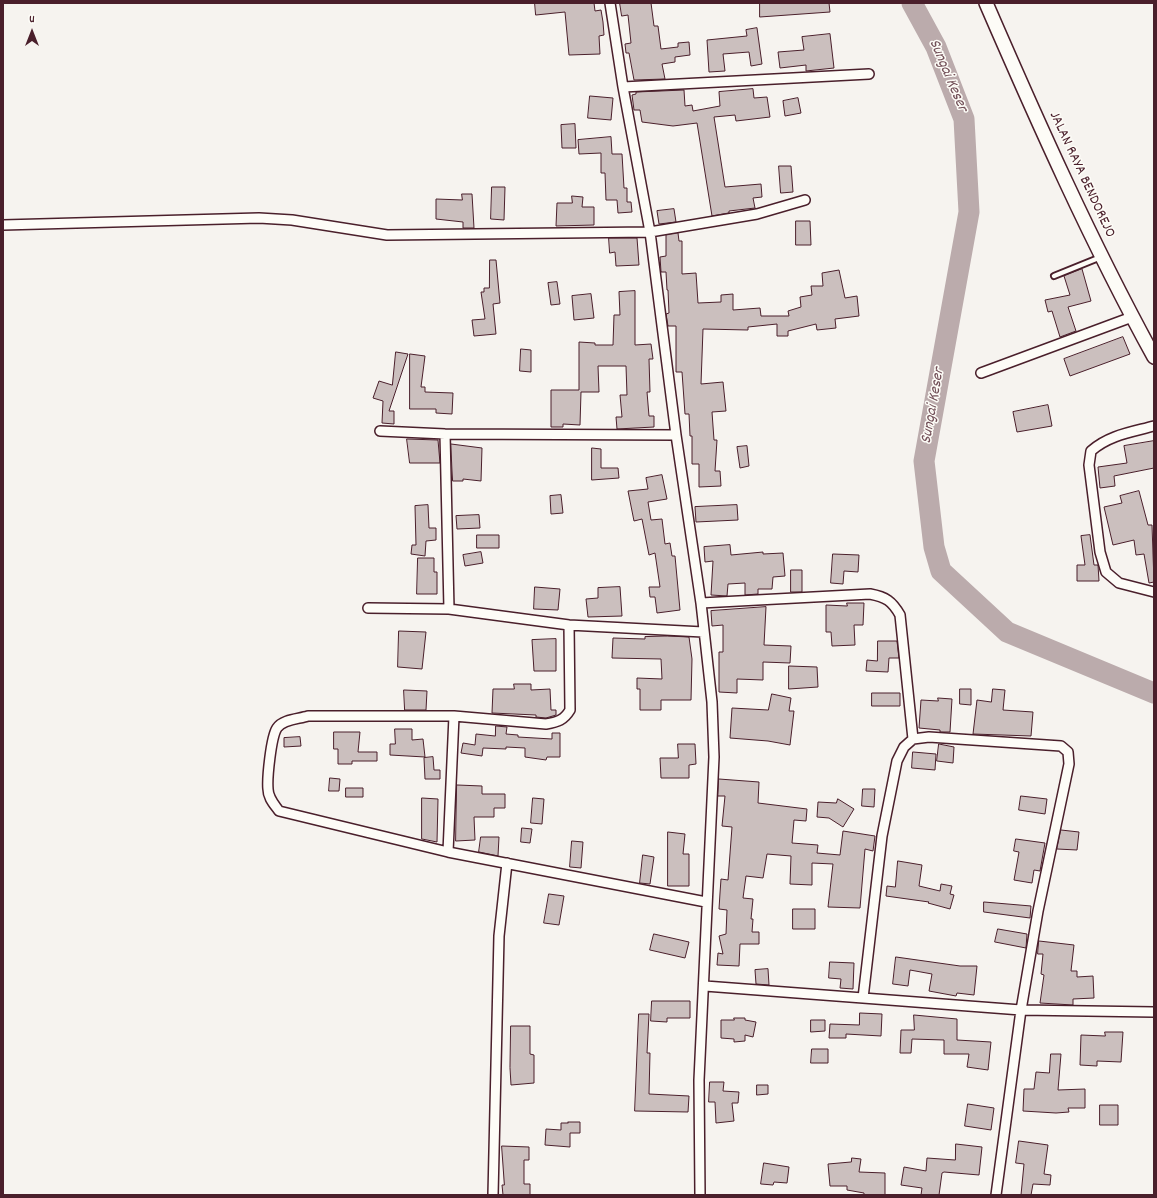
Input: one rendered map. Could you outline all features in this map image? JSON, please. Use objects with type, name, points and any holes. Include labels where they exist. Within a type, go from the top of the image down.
[{"type":"main road","name":"JALAN RAYA BENDOREJO","points":[[986,3],[1058,167],[1101,257],[1154,357]]},
{"type":"street","points":[[610,3],[623,87],[650,232],[676,435],[701,603],[703,632],[712,702],[714,757],[706,902],[705,986],[699,1080],[700,1195]]},
{"type":"street","points":[[623,87],[869,74]]},
{"type":"street","points":[[3,225],[259,218],[292,220],[387,235],[650,232],[757,214],[805,200]]},
{"type":"street","points":[[981,373],[1132,317]]},
{"type":"street","points":[[1154,426],[1116,436],[1100,442],[1091,451],[1089,465],[1100,552],[1106,572],[1119,583],[1154,592]]},
{"type":"street","points":[[380,431],[446,434],[676,435]]},
{"type":"street","points":[[446,434],[449,609]]},
{"type":"street","points":[[701,603],[870,594],[884,597],[893,604],[900,615],[914,739]]},
{"type":"street","points":[[368,608],[449,609],[569,625],[703,632]]},
{"type":"street","points":[[569,625],[570,710],[564,718],[557,722],[546,724],[454,716],[308,716],[285,722],[278,727],[272,738],[268,790],[272,802],[279,811],[448,852],[706,902]]},
{"type":"street","points":[[448,852],[454,716]]},
{"type":"street","points":[[862,998],[882,836],[897,761],[904,747],[914,739],[929,737],[1060,746],[1068,752],[1069,764],[1038,911],[1021,1010],[996,1195]]},
{"type":"street","points":[[493,1195],[499,936],[507,863]]},
{"type":"street","points":[[705,986],[1021,1010],[1154,1012]]},
{"type":"lane","points":[[1054,276],[1101,257]]},
{"type":"building","points":[[535,3],[594,3],[595,11],[601,10],[603,22],[604,35],[599,36],[600,54],[569,55],[565,12],[536,15]]},
{"type":"building","points":[[620,3],[651,3],[654,26],[658,26],[661,49],[678,47],[678,43],[689,42],[690,55],[675,57],[675,62],[662,64],[665,79],[634,80],[629,53],[626,53],[625,44],[631,43],[628,15],[622,16]]},
{"type":"building","points":[[760,3],[829,3],[830,12],[760,17]]},
{"type":"building","points":[[757,28],[762,64],[751,66],[749,52],[723,54],[725,71],[709,72],[707,40],[747,36],[746,30]]},
{"type":"building","points":[[830,34],[834,68],[806,71],[806,65],[780,68],[778,52],[804,50],[802,37]]},
{"type":"building","points":[[753,89],[754,98],[767,97],[770,117],[736,121],[735,115],[714,117],[725,187],[761,184],[762,197],[753,198],[755,208],[729,211],[729,213],[712,216],[697,123],[673,126],[642,122],[640,110],[634,110],[632,95],[636,94],[636,92],[684,90],[685,106],[692,105],[693,111],[720,106],[719,92]]},
{"type":"building","points":[[590,96],[613,98],[611,120],[588,118]]},
{"type":"building","points":[[798,98],[801,113],[785,116],[783,101]]},
{"type":"building","points":[[575,124],[576,148],[562,148],[561,125]]},
{"type":"building","points":[[611,137],[612,154],[622,154],[624,188],[627,188],[627,202],[631,202],[632,212],[618,213],[617,200],[606,200],[605,173],[601,173],[601,153],[579,154],[578,140]]},
{"type":"building","points":[[779,166],[791,166],[793,192],[781,193]]},
{"type":"building","points":[[492,187],[505,187],[504,220],[491,219]]},
{"type":"building","points":[[462,194],[472,194],[474,228],[463,228],[463,222],[436,219],[436,199],[462,200]]},
{"type":"building","points":[[572,196],[583,197],[582,207],[594,207],[594,225],[556,226],[557,203],[572,203]]},
{"type":"building","points":[[674,209],[676,222],[659,224],[657,211]]},
{"type":"building","points":[[796,221],[810,221],[811,245],[796,245]]},
{"type":"building","points":[[678,233],[679,241],[682,241],[682,274],[696,273],[698,303],[721,302],[721,295],[733,294],[733,310],[760,308],[761,316],[789,316],[788,311],[801,307],[800,297],[812,295],[811,286],[823,286],[822,273],[839,270],[845,298],[857,296],[859,316],[835,319],[836,328],[817,330],[816,324],[788,331],[788,336],[777,336],[777,324],[748,327],[748,330],[703,329],[701,384],[723,382],[726,411],[712,412],[714,440],[717,440],[715,471],[720,471],[721,486],[699,487],[699,464],[692,464],[692,436],[690,436],[689,414],[685,414],[682,372],[676,372],[676,326],[668,326],[666,314],[669,313],[666,272],[661,272],[660,257],[666,256],[666,235]]},
{"type":"building","points":[[609,238],[637,238],[639,265],[616,266],[615,252],[610,253]]},
{"type":"building","points":[[490,260],[496,260],[500,303],[493,304],[496,334],[474,336],[472,320],[485,319],[481,292],[484,292],[484,288],[489,288]]},
{"type":"building","points":[[1082,269],[1091,301],[1068,307],[1076,331],[1060,337],[1052,311],[1048,312],[1045,300],[1070,295],[1064,276]]},
{"type":"building","points":[[557,282],[560,304],[551,305],[548,283]]},
{"type":"building","points":[[635,291],[635,345],[651,344],[653,359],[649,359],[650,392],[647,392],[649,416],[654,416],[654,427],[617,429],[616,417],[622,417],[620,395],[627,395],[626,366],[598,366],[599,392],[581,392],[580,425],[563,424],[563,427],[551,427],[551,390],[579,390],[579,342],[595,343],[595,345],[613,345],[614,315],[620,315],[619,292]]},
{"type":"building","points":[[591,294],[594,318],[574,320],[572,296]]},
{"type":"building","points":[[1123,337],[1130,354],[1070,376],[1064,359]]},
{"type":"building","points":[[521,349],[531,350],[531,372],[520,371]]},
{"type":"building","points":[[396,352],[408,354],[389,411],[394,411],[394,424],[382,423],[383,401],[373,398],[379,381],[392,385]]},
{"type":"building","points":[[410,354],[425,356],[421,387],[425,387],[425,392],[453,393],[452,414],[436,413],[436,409],[410,409]]},
{"type":"building","points":[[1048,405],[1052,426],[1017,432],[1013,412]]},
{"type":"building","points":[[407,439],[438,440],[440,463],[410,463]]},
{"type":"building","points":[[1154,441],[1154,468],[1114,476],[1115,486],[1100,488],[1098,467],[1127,463],[1124,446]]},
{"type":"building","points":[[451,444],[482,448],[481,481],[463,479],[463,481],[453,481]]},
{"type":"building","points":[[747,446],[749,466],[740,468],[737,447]]},
{"type":"building","points":[[592,448],[601,449],[601,468],[618,468],[619,478],[592,480]]},
{"type":"building","points":[[662,475],[667,499],[648,502],[651,520],[662,519],[665,544],[670,543],[672,556],[675,556],[680,610],[657,613],[655,597],[650,597],[649,587],[660,587],[655,553],[649,555],[642,519],[634,521],[628,491],[648,489],[646,478]]},
{"type":"building","points":[[1139,491],[1148,525],[1152,525],[1154,582],[1149,583],[1144,554],[1136,555],[1134,540],[1113,545],[1104,507],[1122,503],[1120,496]]},
{"type":"building","points":[[561,495],[563,513],[551,514],[550,496]]},
{"type":"building","points":[[428,505],[429,528],[436,528],[436,540],[426,541],[425,556],[411,554],[412,545],[416,545],[415,506]]},
{"type":"building","points":[[737,505],[738,520],[696,522],[695,507]]},
{"type":"building","points":[[479,515],[480,528],[457,529],[456,516]]},
{"type":"building","points":[[477,535],[499,535],[499,548],[477,548]]},
{"type":"building","points":[[1090,535],[1094,565],[1098,565],[1099,581],[1077,581],[1077,565],[1085,565],[1081,536]]},
{"type":"building","points":[[730,545],[731,555],[763,552],[763,554],[783,553],[785,576],[773,577],[772,589],[758,589],[758,594],[745,595],[745,583],[728,584],[727,596],[711,595],[713,561],[705,562],[704,547]]},
{"type":"building","points":[[481,552],[483,563],[465,566],[463,555]]},
{"type":"building","points":[[833,554],[859,555],[858,572],[844,571],[843,584],[831,583]]},
{"type":"building","points":[[418,558],[434,558],[434,572],[437,572],[437,594],[417,594]]},
{"type":"building","points":[[791,570],[802,570],[802,592],[791,592]]},
{"type":"building","points":[[535,587],[560,589],[558,610],[534,609]]},
{"type":"building","points":[[620,587],[622,616],[588,617],[586,599],[598,598],[598,588]]},
{"type":"building","points":[[847,603],[864,603],[863,625],[854,625],[855,645],[832,646],[831,632],[826,632],[826,605],[847,606]]},
{"type":"building","points":[[766,607],[764,645],[791,646],[790,663],[763,662],[763,680],[737,679],[737,693],[719,692],[719,652],[723,652],[723,625],[712,626],[711,611]]},
{"type":"building","points":[[399,631],[426,632],[422,669],[398,667]]},
{"type":"building","points":[[645,637],[689,637],[692,659],[691,700],[661,700],[661,710],[640,710],[640,689],[637,689],[637,678],[662,679],[661,659],[612,658],[613,638],[645,639]]},
{"type":"building","points":[[556,639],[556,671],[534,671],[532,640]]},
{"type":"building","points":[[878,641],[897,641],[899,658],[889,658],[888,672],[866,671],[867,660],[877,661]]},
{"type":"building","points":[[789,666],[817,667],[818,687],[789,689]]},
{"type":"building","points":[[514,684],[531,684],[531,690],[550,689],[551,710],[556,710],[556,715],[546,718],[536,717],[536,715],[492,713],[493,689],[514,689]]},
{"type":"building","points":[[960,689],[971,689],[971,705],[960,704]]},
{"type":"building","points":[[993,689],[1005,690],[1003,710],[1033,712],[1031,736],[973,734],[977,700],[991,702]]},
{"type":"building","points":[[404,690],[427,691],[426,710],[405,710]]},
{"type":"building","points":[[872,693],[900,693],[900,706],[872,706]]},
{"type":"building","points":[[772,694],[791,698],[789,711],[794,711],[790,745],[768,741],[730,738],[732,708],[768,710]]},
{"type":"building","points":[[938,698],[952,699],[950,732],[940,732],[940,730],[919,728],[921,700],[938,701]]},
{"type":"building","points":[[496,726],[507,727],[506,734],[518,735],[518,737],[552,739],[552,733],[560,733],[560,757],[547,757],[546,760],[525,757],[525,748],[506,747],[506,749],[483,748],[482,756],[461,753],[463,743],[475,745],[476,734],[495,736]]},
{"type":"building","points":[[395,729],[412,729],[412,740],[423,739],[425,757],[390,755],[390,744],[395,744]]},
{"type":"building","points":[[334,732],[360,732],[358,752],[377,752],[377,761],[352,761],[352,764],[338,764],[338,749],[334,749]]},
{"type":"building","points":[[300,737],[301,746],[284,747],[284,738]]},
{"type":"building","points":[[678,744],[695,744],[696,764],[689,765],[689,778],[661,778],[660,758],[678,758]]},
{"type":"building","points":[[939,744],[954,747],[953,763],[937,761]]},
{"type":"building","points":[[913,752],[936,754],[935,770],[912,768]]},
{"type":"building","points":[[433,757],[434,770],[440,770],[440,779],[425,779],[424,758]]},
{"type":"building","points":[[330,778],[340,779],[339,791],[329,791]]},
{"type":"building","points":[[719,779],[759,782],[758,803],[807,809],[806,821],[794,820],[792,843],[818,845],[817,853],[840,855],[843,831],[875,836],[873,851],[865,849],[860,908],[828,907],[833,864],[812,863],[812,885],[790,884],[791,856],[767,854],[763,878],[746,876],[743,898],[753,899],[751,919],[753,919],[752,932],[759,932],[759,944],[740,944],[739,966],[717,965],[718,953],[723,954],[719,936],[726,934],[727,910],[719,909],[721,879],[728,880],[732,827],[722,826],[725,796],[718,796]]},
{"type":"building","points":[[457,785],[482,786],[482,794],[505,794],[505,808],[494,808],[494,817],[474,817],[475,840],[456,841]]},
{"type":"building","points":[[346,788],[363,788],[363,797],[346,797]]},
{"type":"building","points":[[863,789],[875,789],[874,807],[862,806]]},
{"type":"building","points":[[1021,796],[1047,799],[1045,814],[1019,810]]},
{"type":"building","points":[[422,798],[438,799],[437,842],[422,839]]},
{"type":"building","points":[[533,798],[544,799],[542,824],[531,823]]},
{"type":"building","points":[[838,799],[854,809],[843,827],[829,818],[817,817],[818,802],[836,803]]},
{"type":"building","points":[[522,828],[532,829],[530,843],[521,842]]},
{"type":"building","points":[[1061,830],[1079,832],[1077,850],[1057,849]]},
{"type":"building","points":[[668,832],[685,834],[683,854],[689,854],[689,886],[668,886]]},
{"type":"building","points":[[481,837],[499,837],[498,856],[479,852]]},
{"type":"building","points":[[1016,839],[1045,843],[1040,871],[1034,870],[1032,883],[1014,880],[1019,852],[1014,851]]},
{"type":"building","points":[[572,841],[583,842],[581,868],[570,867]]},
{"type":"building","points":[[643,855],[654,857],[650,884],[640,883]]},
{"type":"building","points":[[898,861],[922,865],[919,886],[940,891],[941,884],[952,886],[950,894],[954,895],[950,909],[928,903],[929,902],[886,896],[887,886],[895,887]]},
{"type":"building","points":[[549,894],[564,896],[559,925],[544,923]]},
{"type":"building","points":[[984,902],[1031,906],[1030,918],[984,912]]},
{"type":"building","points":[[793,909],[815,909],[815,929],[793,929]]},
{"type":"building","points":[[998,929],[1027,934],[1026,948],[995,942]]},
{"type":"building","points":[[654,934],[689,942],[685,958],[650,950]]},
{"type":"building","points":[[1039,941],[1074,945],[1071,971],[1077,971],[1077,977],[1093,976],[1094,998],[1073,999],[1073,1005],[1040,1003],[1044,975],[1041,974],[1043,954],[1038,954]]},
{"type":"building","points":[[896,957],[960,966],[977,966],[974,995],[957,993],[956,996],[929,991],[932,974],[910,970],[908,986],[893,984]]},
{"type":"building","points":[[830,962],[854,963],[853,989],[840,988],[841,979],[829,978]]},
{"type":"building","points":[[768,969],[769,985],[756,984],[755,970]]},
{"type":"building","points":[[652,1001],[690,1001],[690,1018],[667,1018],[667,1022],[651,1021]]},
{"type":"building","points":[[860,1013],[882,1014],[881,1036],[846,1034],[846,1038],[829,1038],[830,1024],[859,1025]]},
{"type":"building","points":[[639,1014],[649,1014],[647,1053],[650,1053],[649,1094],[689,1096],[688,1112],[635,1111]]},
{"type":"building","points":[[914,1015],[957,1019],[957,1040],[991,1042],[988,1070],[967,1067],[969,1054],[944,1054],[944,1040],[912,1039],[911,1053],[900,1053],[901,1030],[914,1030]]},
{"type":"building","points":[[734,1018],[745,1018],[745,1020],[756,1022],[753,1037],[745,1035],[745,1041],[734,1042],[734,1039],[721,1038],[721,1020],[734,1020]]},
{"type":"building","points":[[811,1020],[825,1020],[825,1031],[811,1032]]},
{"type":"building","points":[[511,1026],[530,1026],[530,1054],[534,1055],[534,1083],[511,1085]]},
{"type":"building","points":[[1105,1032],[1123,1032],[1121,1062],[1097,1061],[1097,1066],[1080,1065],[1081,1035],[1105,1036]]},
{"type":"building","points":[[812,1049],[828,1049],[828,1063],[811,1063]]},
{"type":"building","points":[[1051,1054],[1061,1054],[1058,1090],[1085,1089],[1085,1108],[1068,1108],[1069,1112],[1056,1113],[1023,1111],[1024,1089],[1034,1089],[1036,1072],[1049,1073]]},
{"type":"building","points":[[710,1082],[724,1082],[723,1091],[739,1092],[738,1103],[732,1103],[734,1121],[716,1123],[715,1102],[709,1102]]},
{"type":"building","points":[[757,1085],[768,1085],[768,1094],[757,1095]]},
{"type":"building","points":[[968,1104],[994,1108],[991,1130],[965,1126]]},
{"type":"building","points":[[1100,1105],[1118,1105],[1118,1125],[1100,1125]]},
{"type":"building","points":[[580,1122],[580,1133],[570,1133],[570,1147],[545,1145],[546,1129],[561,1130],[561,1123]]},
{"type":"building","points":[[1019,1141],[1048,1145],[1044,1174],[1051,1175],[1050,1185],[1033,1184],[1031,1195],[1021,1195],[1024,1164],[1016,1163]]},
{"type":"building","points":[[956,1144],[982,1147],[979,1175],[942,1173],[939,1195],[921,1195],[922,1188],[901,1185],[904,1167],[926,1171],[927,1158],[955,1160]]},
{"type":"building","points":[[502,1146],[529,1147],[529,1160],[524,1160],[524,1184],[530,1184],[530,1195],[503,1195],[502,1185],[504,1185]]},
{"type":"building","points":[[852,1158],[861,1159],[859,1172],[885,1173],[885,1195],[864,1195],[864,1193],[847,1190],[847,1186],[830,1186],[828,1164],[851,1162]]},
{"type":"building","points":[[764,1163],[789,1167],[787,1183],[774,1182],[773,1185],[761,1184]]},
{"type":"waterway","name":"Sungai Keser","points":[[912,3],[936,47],[964,119],[969,212],[924,461],[934,547],[941,571],[1007,632],[1154,693]]}]
